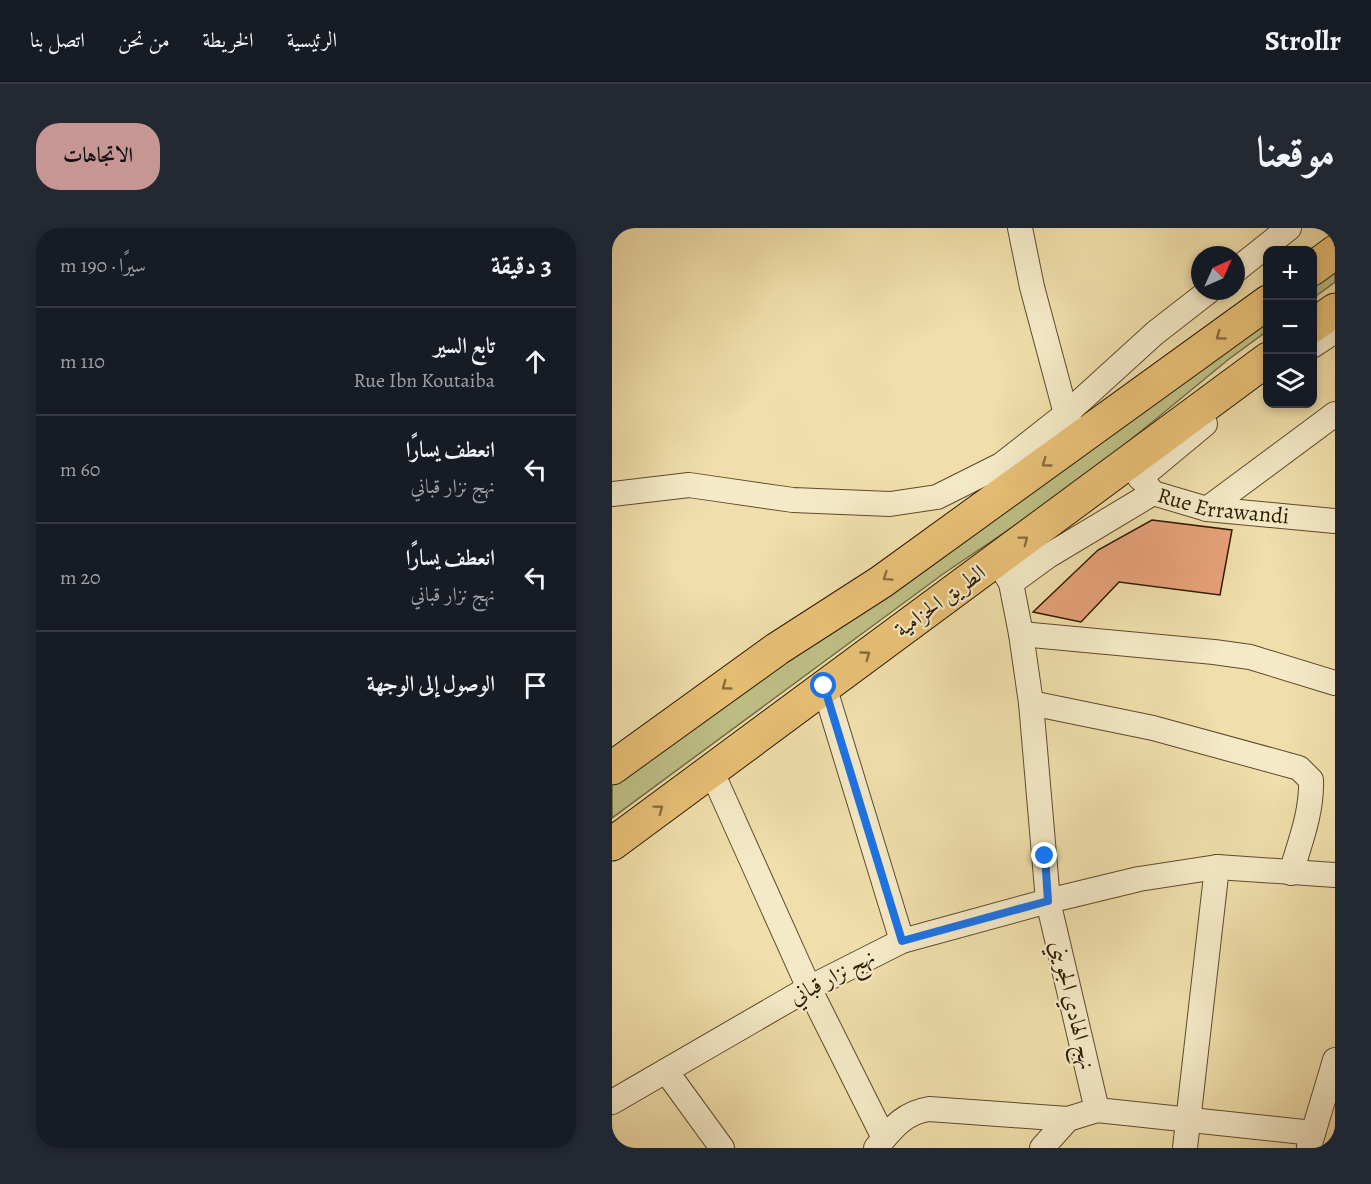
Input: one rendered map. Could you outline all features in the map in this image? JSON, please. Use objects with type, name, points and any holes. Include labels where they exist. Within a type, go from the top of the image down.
[{"type":"highway","points":[[1317,265],[1335,252]]},
{"type":"highway","points":[[612,768],[777,649],[881,582],[1072,427],[1263,305]]},
{"type":"highway","name":"الطريق الحزامية","points":[[612,844],[824,686],[1004,572],[1140,478],[1263,364]]},
{"type":"street","points":[[1020,228],[1032,287],[1072,427]]},
{"type":"street","points":[[1245,263],[1289,228]]},
{"type":"street","points":[[612,494],[689,485],[793,500],[890,504],[937,497],[1072,427],[1155,333],[1197,300]]},
{"type":"street","points":[[1317,338],[1329,320]]},
{"type":"street","points":[[1140,478],[1199,429],[1263,382]]},
{"type":"street","points":[[1207,509],[1335,414]]},
{"type":"street","name":"Rue Errawandi","points":[[1140,478],[1207,509],[1335,521]]},
{"type":"street","points":[[1004,572],[1021,634],[1031,703],[1048,901]]},
{"type":"street","points":[[1021,634],[1250,657],[1335,683]]},
{"type":"street","points":[[824,686],[902,941]]},
{"type":"street","points":[[1031,703],[1153,728],[1299,768],[1311,780],[1311,797],[1309,815],[1291,873]]},
{"type":"street","points":[[711,770],[880,1143],[903,1117],[915,1111],[928,1109],[1068,1119],[1097,1110],[1189,1119],[1311,1141],[1327,1108],[1335,1060]]},
{"type":"street","points":[[1185,1148],[1216,867]]},
{"type":"street","name":"نهج نزار قباني","points":[[612,1102],[809,988],[902,941],[1139,879],[1216,867],[1335,875]]},
{"type":"street","name":"نهج الهادي الجويني","points":[[1048,901],[1097,1110]]},
{"type":"street","points":[[666,1071],[722,1148]]},
{"type":"street","points":[[1042,1148],[1068,1119]]},
{"type":"green space","points":[[1335,268],[1335,282],[1317,295],[1317,281]]},
{"type":"green space","points":[[1263,321],[1263,334],[1229,359],[1078,483],[943,574],[612,818],[612,779]]},
{"type":"building","points":[[1152,520],[1232,530],[1220,595],[1119,582],[1081,622],[1033,612],[1098,550]]},
{"type":"route","points":[[824,686],[902,941],[1048,901],[1045,856]]}]
